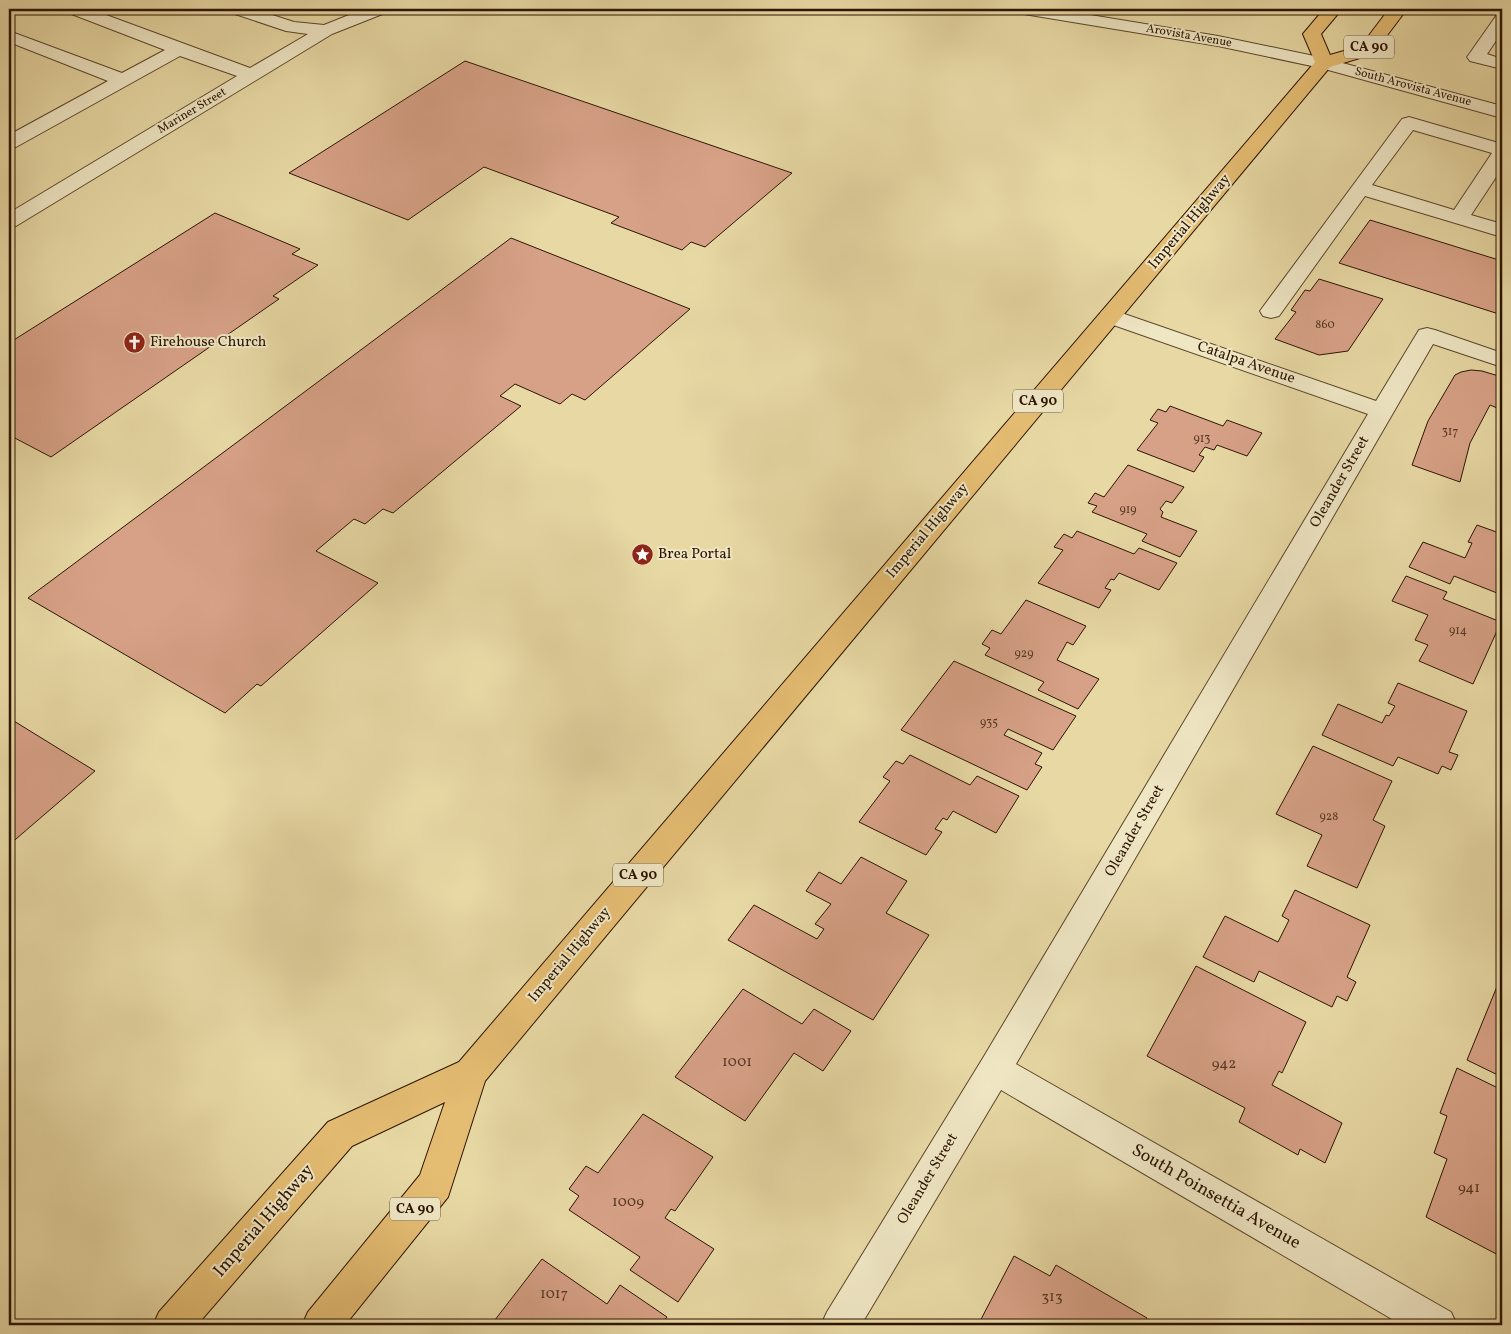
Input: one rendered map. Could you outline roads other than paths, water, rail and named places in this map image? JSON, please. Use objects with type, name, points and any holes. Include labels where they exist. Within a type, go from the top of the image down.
[{"type":"main road","name":"CA 90","points":[[1333,9],[1312,34],[1324,63],[1367,50],[1398,9]]},
{"type":"main road","name":"Imperial Highway","points":[[321,1325],[435,1185],[471,1073],[1324,63]]},
{"type":"main road","name":"Imperial Highway","points":[[172,1325],[340,1134],[471,1073]]},
{"type":"street","points":[[76,9],[251,75]]},
{"type":"street","points":[[238,9],[292,27],[326,30]]},
{"type":"street","name":"Mariner Street","points":[[9,222],[326,30],[379,9]]},
{"type":"street","name":"Arovista Avenue","points":[[1024,9],[1218,41],[1324,63]]},
{"type":"street","points":[[1502,20],[1476,57],[1502,64]]},
{"type":"street","points":[[9,36],[123,80]]},
{"type":"street","points":[[9,143],[179,49]]},
{"type":"street","name":"South Arovista Avenue","points":[[1324,63],[1502,112]]},
{"type":"street","points":[[1271,311],[1409,123],[1502,151],[1459,218]]},
{"type":"street","points":[[1360,188],[1502,231]]},
{"type":"street","name":"Catalpa Avenue","points":[[1110,316],[1382,411]]},
{"type":"street","name":"Oleander Street","points":[[840,1325],[994,1069],[1427,335],[1502,360]]},
{"type":"street","name":"South Poinsettia Avenue","points":[[994,1069],[1438,1325]]},
{"type":"place","name":"Firehouse Church","points":[[134,342]]},
{"type":"place","name":"Brea Portal","points":[[642,554]]}]
